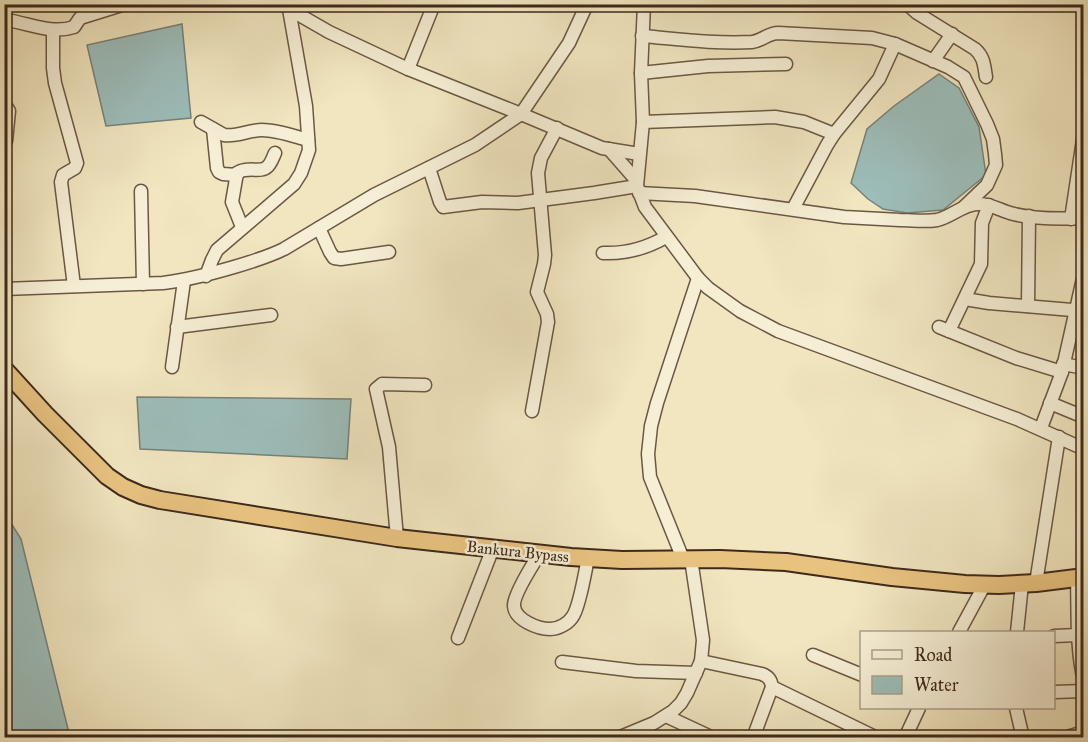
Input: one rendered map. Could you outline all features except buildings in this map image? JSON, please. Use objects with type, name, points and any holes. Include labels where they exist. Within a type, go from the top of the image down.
[{"type":"highway","name":"Bankura Bypass","points":[[4,369],[107,476],[123,487],[160,500],[397,538],[588,558],[786,562],[892,577],[985,584],[1080,578]]},
{"type":"street","points":[[4,26],[12,21],[53,30],[73,28],[80,18],[125,4]]},
{"type":"street","points":[[408,69],[434,4]]},
{"type":"street","points":[[4,289],[184,281],[270,256],[374,195],[476,145],[521,114],[569,43],[586,4]]},
{"type":"street","points":[[638,186],[643,122],[641,73],[644,4]]},
{"type":"street","points":[[907,4],[917,13],[980,53],[984,59],[986,77]]},
{"type":"street","points":[[288,7],[329,32],[408,69],[596,145],[639,154]]},
{"type":"street","points":[[206,276],[217,250],[294,184],[307,159],[309,150],[306,106],[288,7]]},
{"type":"street","points":[[53,30],[55,83],[77,163],[75,168],[63,176],[61,182],[74,286]]},
{"type":"street","points":[[642,36],[706,42],[750,42],[757,41],[771,33],[872,38],[895,44],[964,77],[993,139],[996,165],[987,184],[964,207]]},
{"type":"street","points":[[933,61],[952,34]]},
{"type":"street","points":[[793,209],[834,134],[879,80],[895,44]]},
{"type":"street","points":[[641,73],[708,66],[786,64]]},
{"type":"street","points":[[4,103],[9,111],[6,141]]},
{"type":"street","points":[[643,122],[775,117],[804,122],[834,134]]},
{"type":"street","points":[[201,122],[228,136],[261,130],[287,134],[308,141]]},
{"type":"street","points":[[532,411],[548,322],[547,314],[537,292],[544,264],[538,167],[557,128]]},
{"type":"street","points":[[213,129],[219,172],[237,175]]},
{"type":"street","points":[[429,168],[443,207],[482,202],[511,203],[540,200],[638,186],[844,217],[925,221],[944,217],[978,203],[1012,214],[1077,218],[1083,140]]},
{"type":"street","points":[[609,149],[638,186],[645,207],[698,278],[719,297],[740,311],[778,331],[1041,428],[1083,449]]},
{"type":"street","points":[[242,227],[232,202],[237,175],[239,171],[245,169],[265,169],[275,153]]},
{"type":"street","points":[[141,191],[142,284]]},
{"type":"street","points":[[988,205],[982,224],[981,264],[965,299],[944,329],[1016,358],[1063,368],[1083,368]]},
{"type":"street","points":[[1028,306],[1029,216]]},
{"type":"street","points":[[319,228],[334,258],[389,252]]},
{"type":"street","points":[[603,253],[637,250],[666,237]]},
{"type":"street","points":[[1041,428],[1063,368],[1079,310],[1083,274]]},
{"type":"street","points":[[618,738],[654,723],[681,703],[699,667],[703,640],[687,559],[650,477],[648,454],[651,426],[657,403],[698,278]]},
{"type":"street","points":[[172,367],[184,281]]},
{"type":"street","points":[[965,299],[1079,310]]},
{"type":"street","points":[[177,327],[272,315]]},
{"type":"street","points":[[397,538],[389,447],[376,388],[382,384],[425,385]]},
{"type":"street","points":[[1050,403],[1083,417]]},
{"type":"street","points":[[1017,631],[1059,437]]},
{"type":"street","points":[[459,638],[493,548]]},
{"type":"street","points":[[540,553],[514,600],[514,609],[522,620],[548,629],[558,628],[573,616],[588,558]]},
{"type":"street","points":[[1080,578],[1078,635],[1082,655],[1083,681]]},
{"type":"street","points":[[959,631],[985,584]]},
{"type":"street","points":[[1055,636],[1078,635]]},
{"type":"street","points":[[813,655],[860,675]]},
{"type":"street","points":[[562,662],[636,671],[699,667],[762,674],[768,677],[772,687],[753,738]]},
{"type":"street","points":[[772,687],[877,738]]},
{"type":"street","points":[[1055,692],[1083,691]]},
{"type":"street","points":[[905,738],[919,709]]},
{"type":"street","points":[[1016,709],[1023,738]]},
{"type":"street","points":[[666,716],[713,738]]},
{"type":"street","points":[[1064,738],[1083,732]]},
{"type":"water","points":[[182,24],[191,118],[106,126],[87,45]]},
{"type":"water","points":[[939,74],[959,88],[979,127],[986,175],[943,210],[907,213],[883,209],[851,183],[867,129],[894,106]]},
{"type":"water","points":[[137,397],[351,399],[347,459],[140,449]]},
{"type":"water","points":[[4,512],[21,539],[70,737],[5,737]]}]
